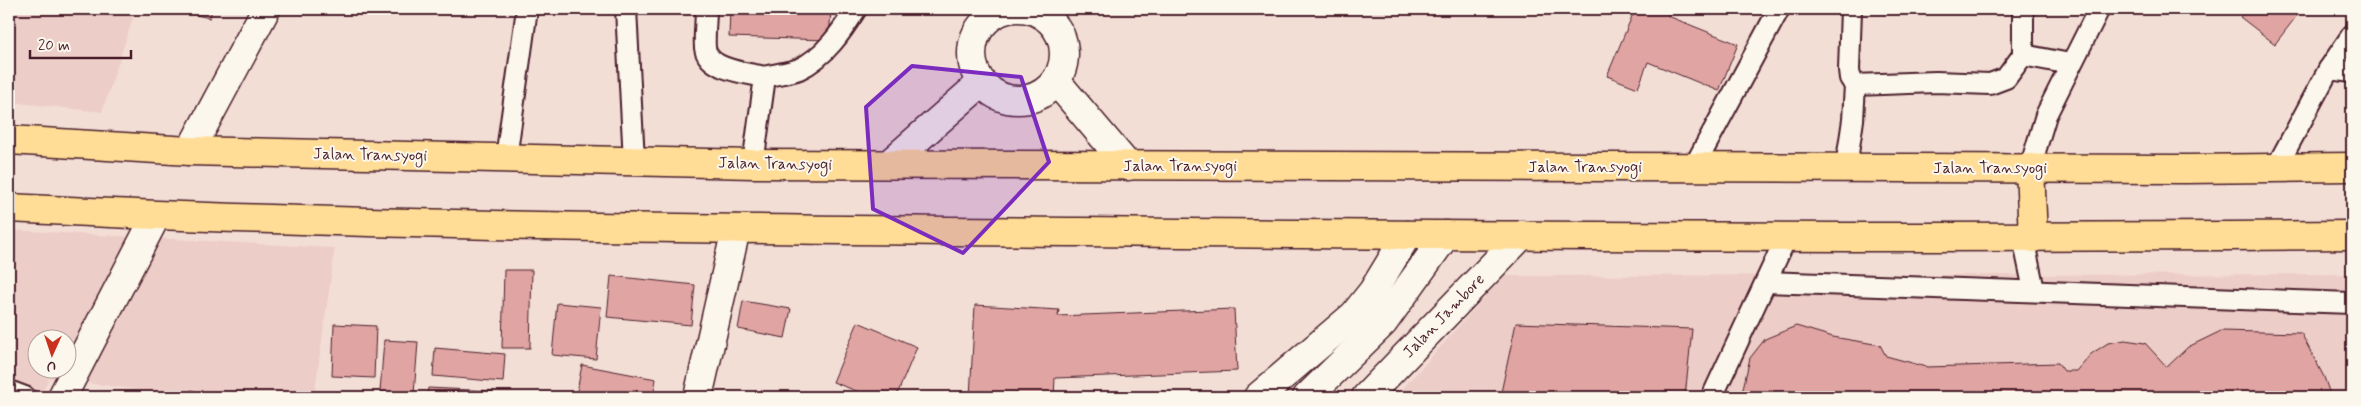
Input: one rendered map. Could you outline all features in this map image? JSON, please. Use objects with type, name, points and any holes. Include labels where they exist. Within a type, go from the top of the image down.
[{"type":"highway","name":"Jalan Transyogi","points":[[9,140],[190,151],[753,164],[2030,168],[2352,167]]},
{"type":"highway","points":[[2028,238],[2030,168]]},
{"type":"highway","points":[[9,208],[156,216],[736,229],[2028,238],[2352,235]]},
{"type":"street","points":[[190,151],[266,9]]},
{"type":"street","points":[[1008,9],[1027,9],[1044,13],[1060,35],[1065,59],[1056,82],[1033,99],[1005,100],[981,83],[971,61],[975,36],[990,13],[1008,9]]},
{"type":"street","points":[[1056,82],[1128,166]]},
{"type":"street","points":[[889,164],[981,83]]},
{"type":"street","points":[[62,397],[156,216]]},
{"type":"street","points":[[698,397],[736,229]]},
{"type":"street","points":[[1258,397],[1354,315],[1373,292],[1408,235]]},
{"type":"street","points":[[1307,397],[1383,324],[1446,235]]},
{"type":"street","name":"Jalan Jambore","points":[[1366,397],[1522,235]]},
{"type":"lane","points":[[506,158],[527,9]]},
{"type":"lane","points":[[626,9],[634,161]]},
{"type":"lane","points":[[706,9],[705,50],[710,58],[719,66],[764,77],[799,69],[822,54],[856,9]]},
{"type":"lane","points":[[1694,167],[1779,9]]},
{"type":"lane","points":[[1846,167],[1853,120],[1855,85],[1850,78],[1848,70],[1851,9]]},
{"type":"lane","points":[[1855,85],[1936,82],[1990,84],[2006,78],[2023,54],[2023,9]]},
{"type":"lane","points":[[2030,168],[2046,115],[2070,64],[2085,40],[2098,9]]},
{"type":"lane","points":[[2276,168],[2329,70],[2352,35]]},
{"type":"lane","points":[[2023,54],[2070,64]]},
{"type":"lane","points":[[2329,70],[2352,72]]},
{"type":"lane","points":[[753,164],[764,77]]},
{"type":"lane","points":[[1712,397],[1787,236]]},
{"type":"lane","points":[[2028,238],[2034,290]]},
{"type":"lane","points":[[1767,282],[2352,302]]},
{"type":"lane","points":[[9,390],[25,397]]},
{"type":"highlighted area","points":[[912,66],[1021,77],[1049,162],[963,253],[873,209],[866,107]]},
{"type":"shaded area","points":[[9,9],[136,9],[102,112],[9,102]]},
{"type":"shaded area","points":[[9,230],[335,248],[314,397],[193,397],[49,378],[40,397],[9,397]]},
{"type":"shaded area","points":[[2352,274],[2352,397],[1395,397],[1504,276]]},
{"type":"building","points":[[168,9],[212,9],[210,18]]},
{"type":"building","points":[[730,9],[831,9],[829,40],[729,37]]},
{"type":"building","points":[[1635,9],[1657,9],[1669,14],[1668,16],[1738,44],[1719,91],[1648,62],[1638,88],[1607,76]]},
{"type":"building","points":[[2247,9],[2302,9],[2275,44],[2240,17]]},
{"type":"building","points":[[504,270],[532,270],[530,348],[502,348]]},
{"type":"building","points":[[611,276],[695,285],[691,325],[607,317]]},
{"type":"building","points":[[743,301],[791,309],[785,338],[738,329]]},
{"type":"building","points":[[557,303],[601,307],[596,359],[552,355]]},
{"type":"building","points":[[975,305],[1059,310],[1058,316],[1234,309],[1237,371],[1055,378],[1054,397],[970,397]]},
{"type":"building","points":[[858,322],[917,347],[896,397],[872,397],[833,382]]},
{"type":"building","points":[[1516,323],[1692,329],[1685,397],[1500,397]]},
{"type":"building","points":[[334,324],[376,326],[374,378],[332,376]]},
{"type":"building","points":[[1796,326],[1833,337],[1880,345],[1886,356],[1927,367],[2058,363],[2064,371],[2076,371],[2091,354],[2108,343],[2125,340],[2145,343],[2167,367],[2188,347],[2221,331],[2301,333],[2324,377],[2331,397],[1741,397],[1750,358],[1765,339]]},
{"type":"building","points":[[384,340],[418,342],[414,394],[380,392]]},
{"type":"building","points":[[435,348],[505,354],[503,382],[433,376]]},
{"type":"building","points":[[582,365],[656,379],[653,397],[576,396]]},
{"type":"building","points":[[428,388],[492,391],[492,397],[427,397]]},
{"type":"building","points":[[191,390],[214,397],[189,397]]}]
